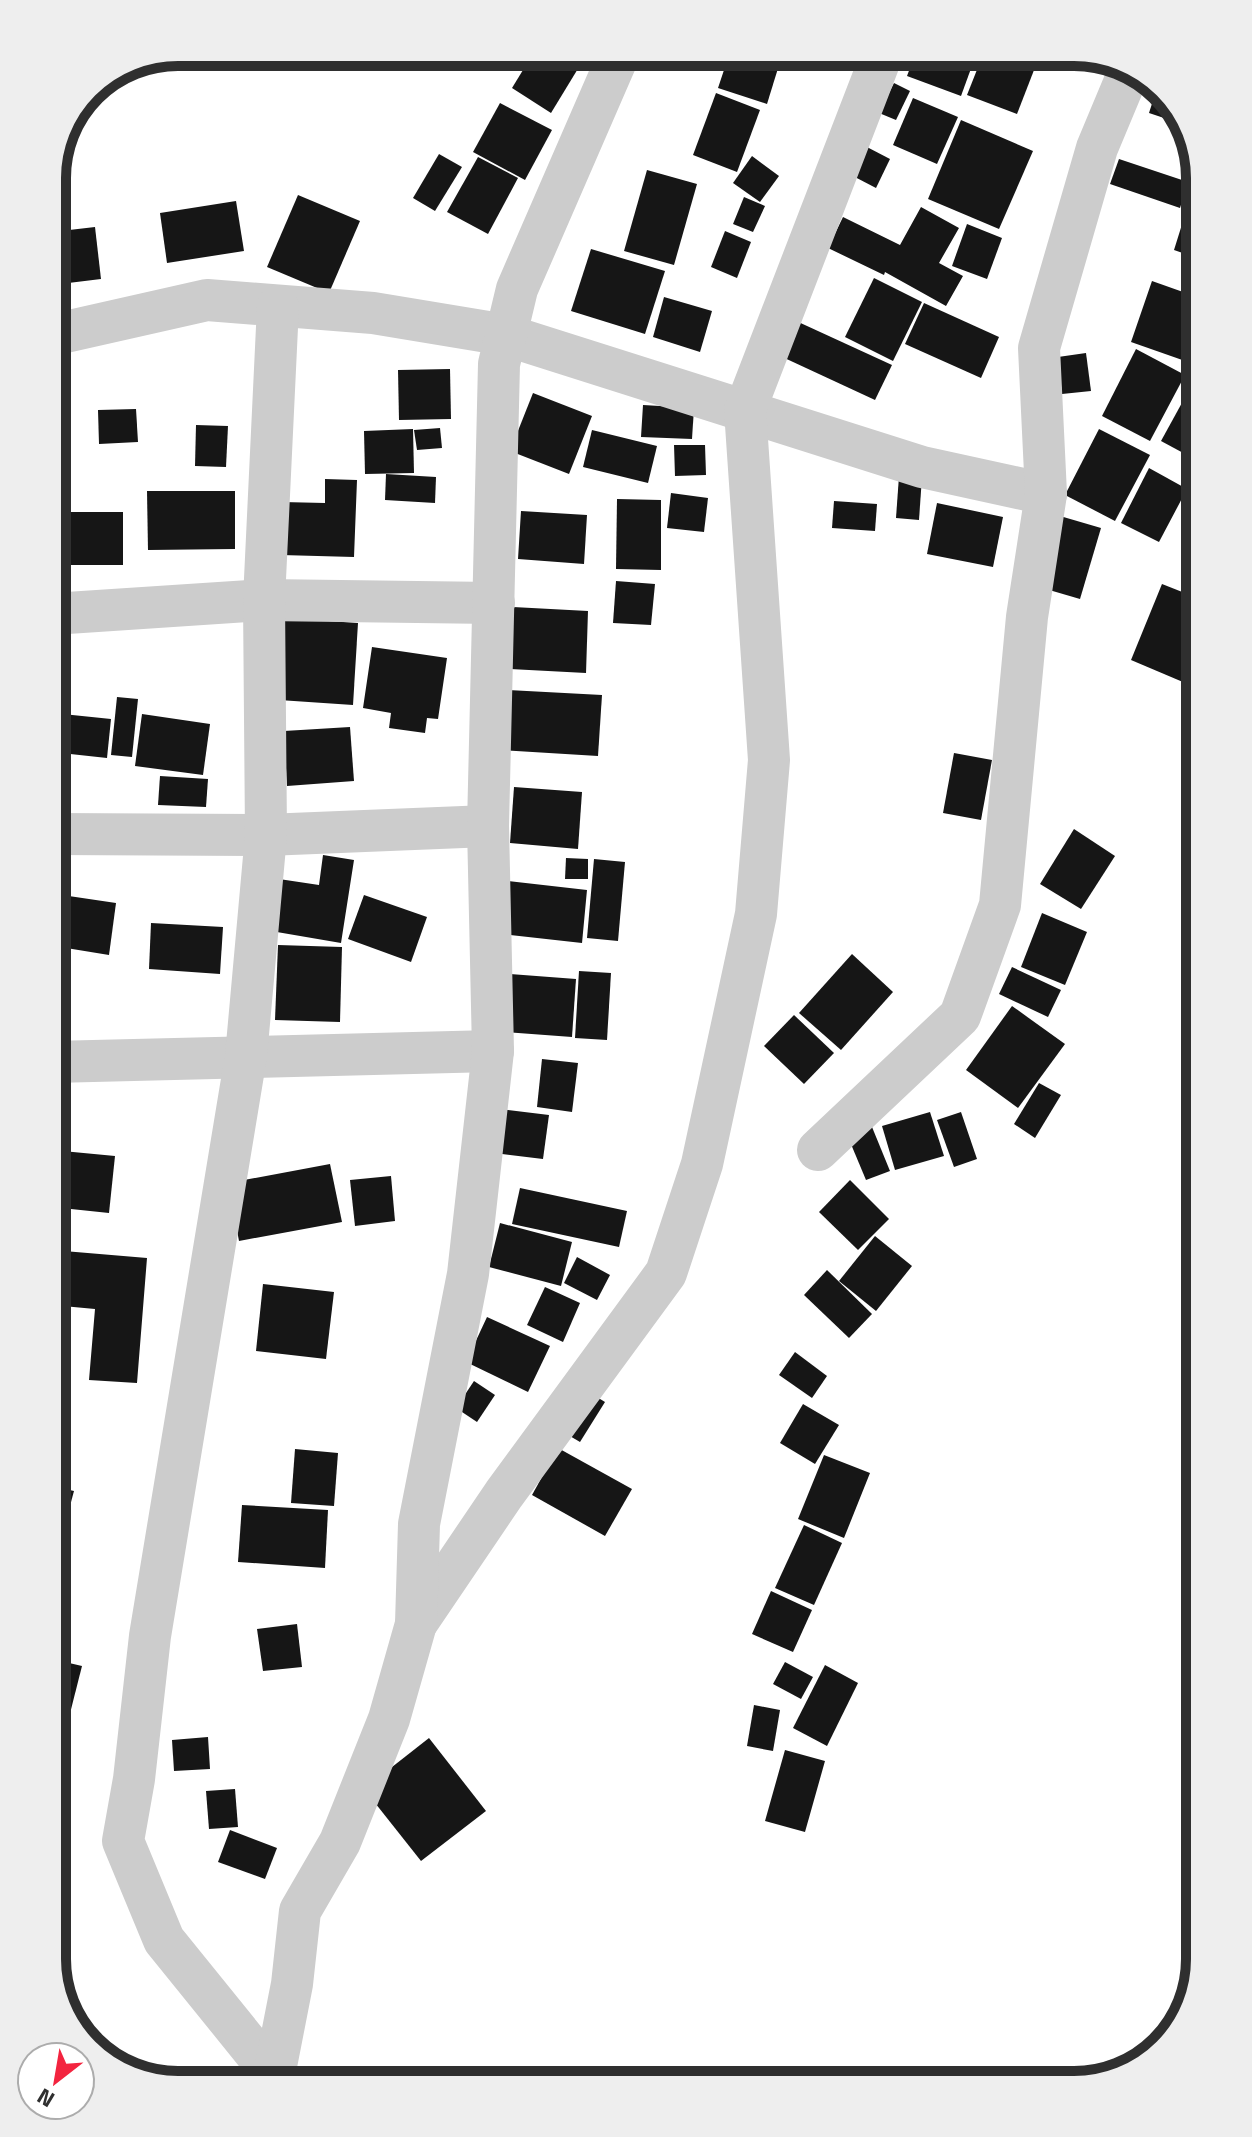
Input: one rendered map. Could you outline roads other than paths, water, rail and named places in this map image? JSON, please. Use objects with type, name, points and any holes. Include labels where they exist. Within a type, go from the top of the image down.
[{"type":"street","points":[[278,2071],[300,1911],[340,1842],[389,1719],[416,1624],[419,1524],[468,1274],[493,1051],[488,826],[499,364],[517,289],[614,66]]},
{"type":"street","points":[[416,1624],[504,1494],[666,1273],[702,1164],[756,914],[769,760],[745,410],[878,66]]},
{"type":"street","points":[[818,1150],[960,1016],[1000,905],[1027,617],[1046,494],[1039,348],[1097,148],[1126,79]]},
{"type":"street","points":[[66,332],[207,300],[373,313],[506,335],[922,467],[1046,494]]},
{"type":"street","points":[[269,2071],[164,1940],[123,1841],[134,1779],[150,1636],[246,1056],[266,835],[264,600],[278,306]]},
{"type":"street","points":[[66,613],[264,600],[494,603]]},
{"type":"street","points":[[66,834],[266,835],[488,826]]},
{"type":"street","points":[[66,1062],[493,1051]]}]
